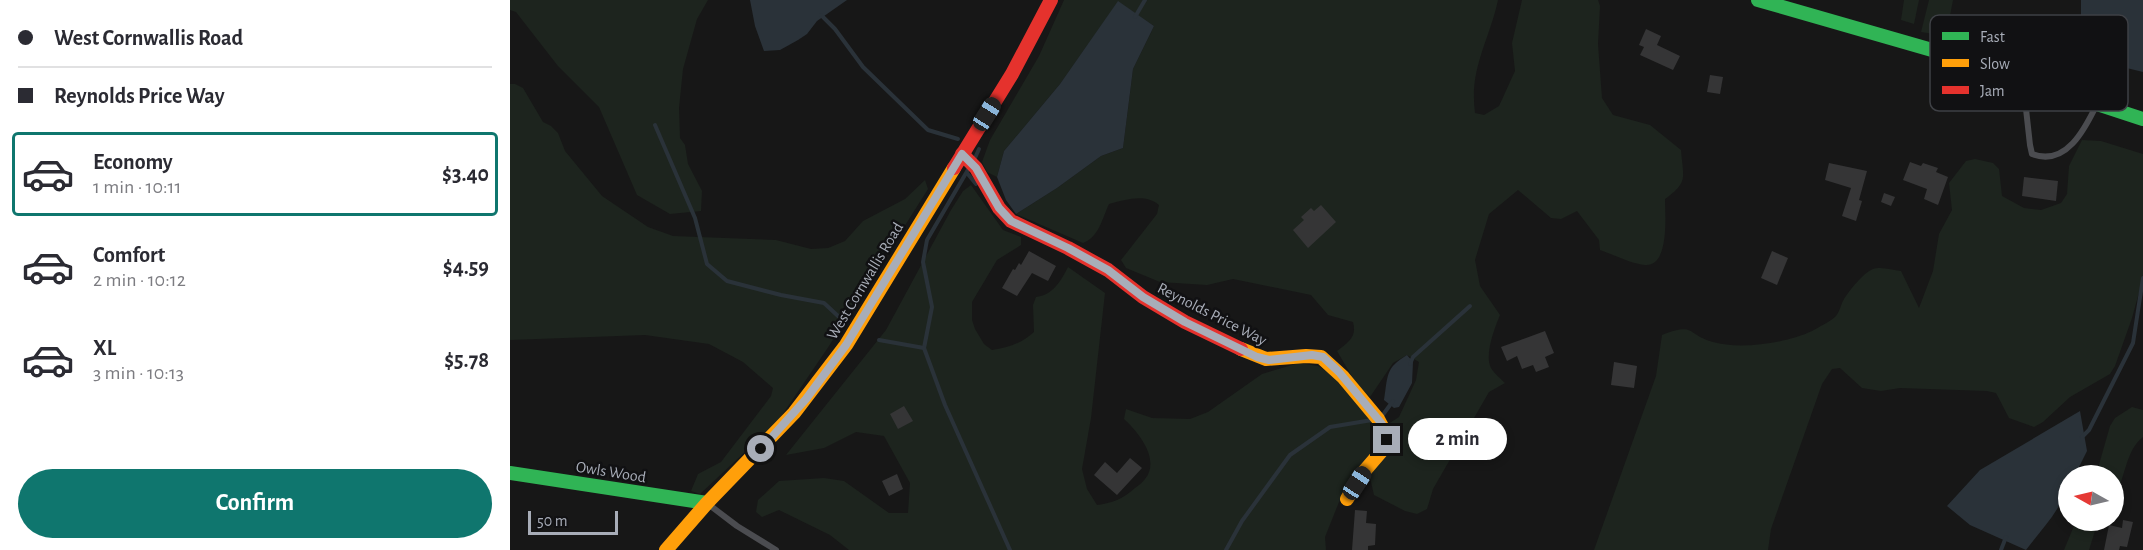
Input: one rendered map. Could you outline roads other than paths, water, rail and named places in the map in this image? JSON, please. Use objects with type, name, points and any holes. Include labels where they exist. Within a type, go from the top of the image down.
[{"type":"street","name":"West Cornwallis Road","points":[[666,550],[707,503],[795,413],[846,345],[1012,74],[1051,0]]},
{"type":"street","points":[[1758,0],[1930,50]]},
{"type":"street","points":[[2120,111],[2143,119]]},
{"type":"street","name":"Reynolds Price Way","points":[[962,154],[976,168],[999,208],[1011,221],[1108,270],[1143,297],[1185,322],[1257,357],[1269,360],[1312,355],[1323,357],[1339,372],[1382,424],[1387,440],[1383,453],[1367,468],[1347,499]]},
{"type":"street","name":"Owls Wood","points":[[510,473],[707,503]]},
{"type":"lane","points":[[2025,111],[2032,154],[2036,156],[2060,153],[2072,146],[2080,137],[2094,111]]},
{"type":"lane","points":[[707,503],[737,526],[776,550]]},
{"type":"waterway","points":[[1135,17],[1145,0]]},
{"type":"waterway","points":[[821,15],[835,29],[863,67],[928,130],[958,139]]},
{"type":"waterway","points":[[655,125],[695,218],[707,264],[727,281],[824,303],[838,316]]},
{"type":"waterway","points":[[975,158],[979,149]]},
{"type":"waterway","points":[[969,168],[927,240],[923,262],[932,307],[924,348],[945,405],[1010,550]]},
{"type":"waterway","points":[[967,173],[976,184]]},
{"type":"waterway","points":[[2082,437],[2089,430],[2133,343],[2143,278]]},
{"type":"waterway","points":[[1410,364],[1413,357],[1470,306]]},
{"type":"waterway","points":[[879,340],[924,348]]},
{"type":"waterway","points":[[1382,416],[1393,401]]},
{"type":"waterway","points":[[1226,550],[1242,521],[1290,455],[1330,427],[1372,420]]},
{"type":"waterway","points":[[2001,550],[2006,537]]}]
